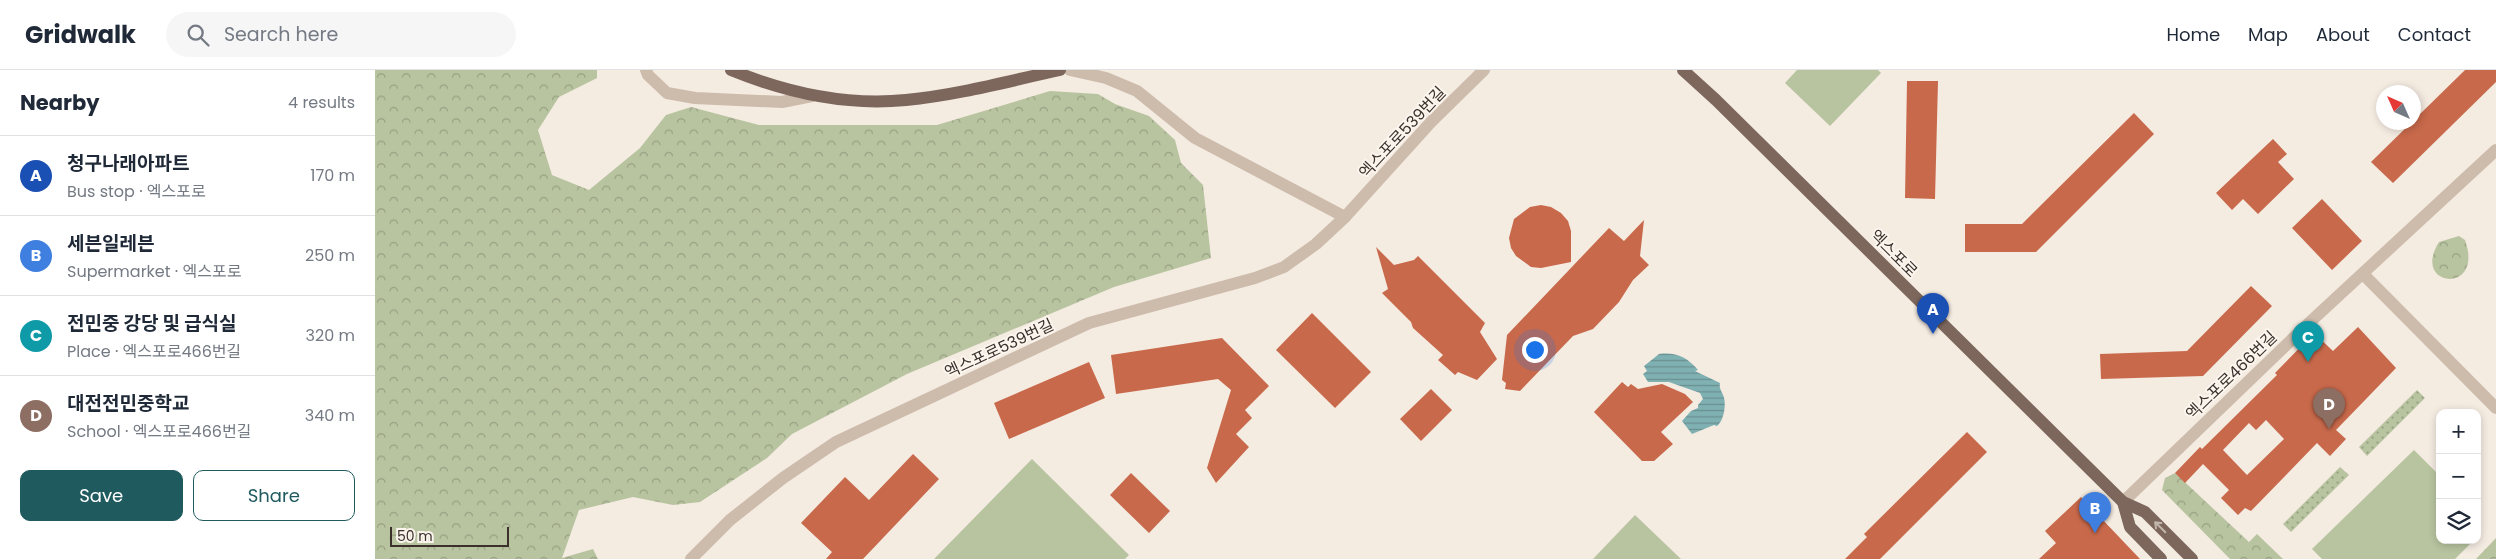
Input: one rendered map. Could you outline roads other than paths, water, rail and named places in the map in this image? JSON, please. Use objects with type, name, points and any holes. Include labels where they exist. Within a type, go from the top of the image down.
[{"type":"main road","points":[[731,70],[768,85],[812,96],[853,100],[905,100],[948,94],[1060,70]]},
{"type":"main road","name":"엑스포로","points":[[1683,70],[1717,100],[2123,502],[2145,512],[2192,559]]},
{"type":"main road","name":"엑스포로","points":[[2123,502],[2130,527],[2161,559]]},
{"type":"street","points":[[646,70],[648,75],[667,93],[695,98],[782,102],[812,96]]},
{"type":"street","points":[[1070,70],[1106,78],[1137,91],[1195,138],[1345,217]]},
{"type":"street","name":"엑스포로539번길","points":[[691,559],[729,520],[783,478],[836,442],[1089,323],[1255,278],[1284,267],[1316,244],[1345,217],[1431,122],[1484,70]]},
{"type":"street","name":"엑스포로466번길","points":[[2123,502],[2302,330],[2496,150]]},
{"type":"street","points":[[2363,274],[2496,408]]},
{"type":"water","points":[[1659,354],[1681,356],[1698,370],[1695,371],[1720,383],[1725,407],[1723,416],[1717,426],[1714,425],[1692,434],[1682,421],[1691,411],[1698,408],[1703,399],[1700,393],[1669,382],[1648,382],[1643,374],[1647,371],[1644,366]]},
{"type":"place","name":"청구나래아파트","points":[[1933,334]]},
{"type":"place","name":"전민중 강당 및 급식실","points":[[2308,362]]},
{"type":"place","name":"대전전민중학교","points":[[2329,429]]},
{"type":"place","name":"세븐일레븐","points":[[2095,533]]}]
